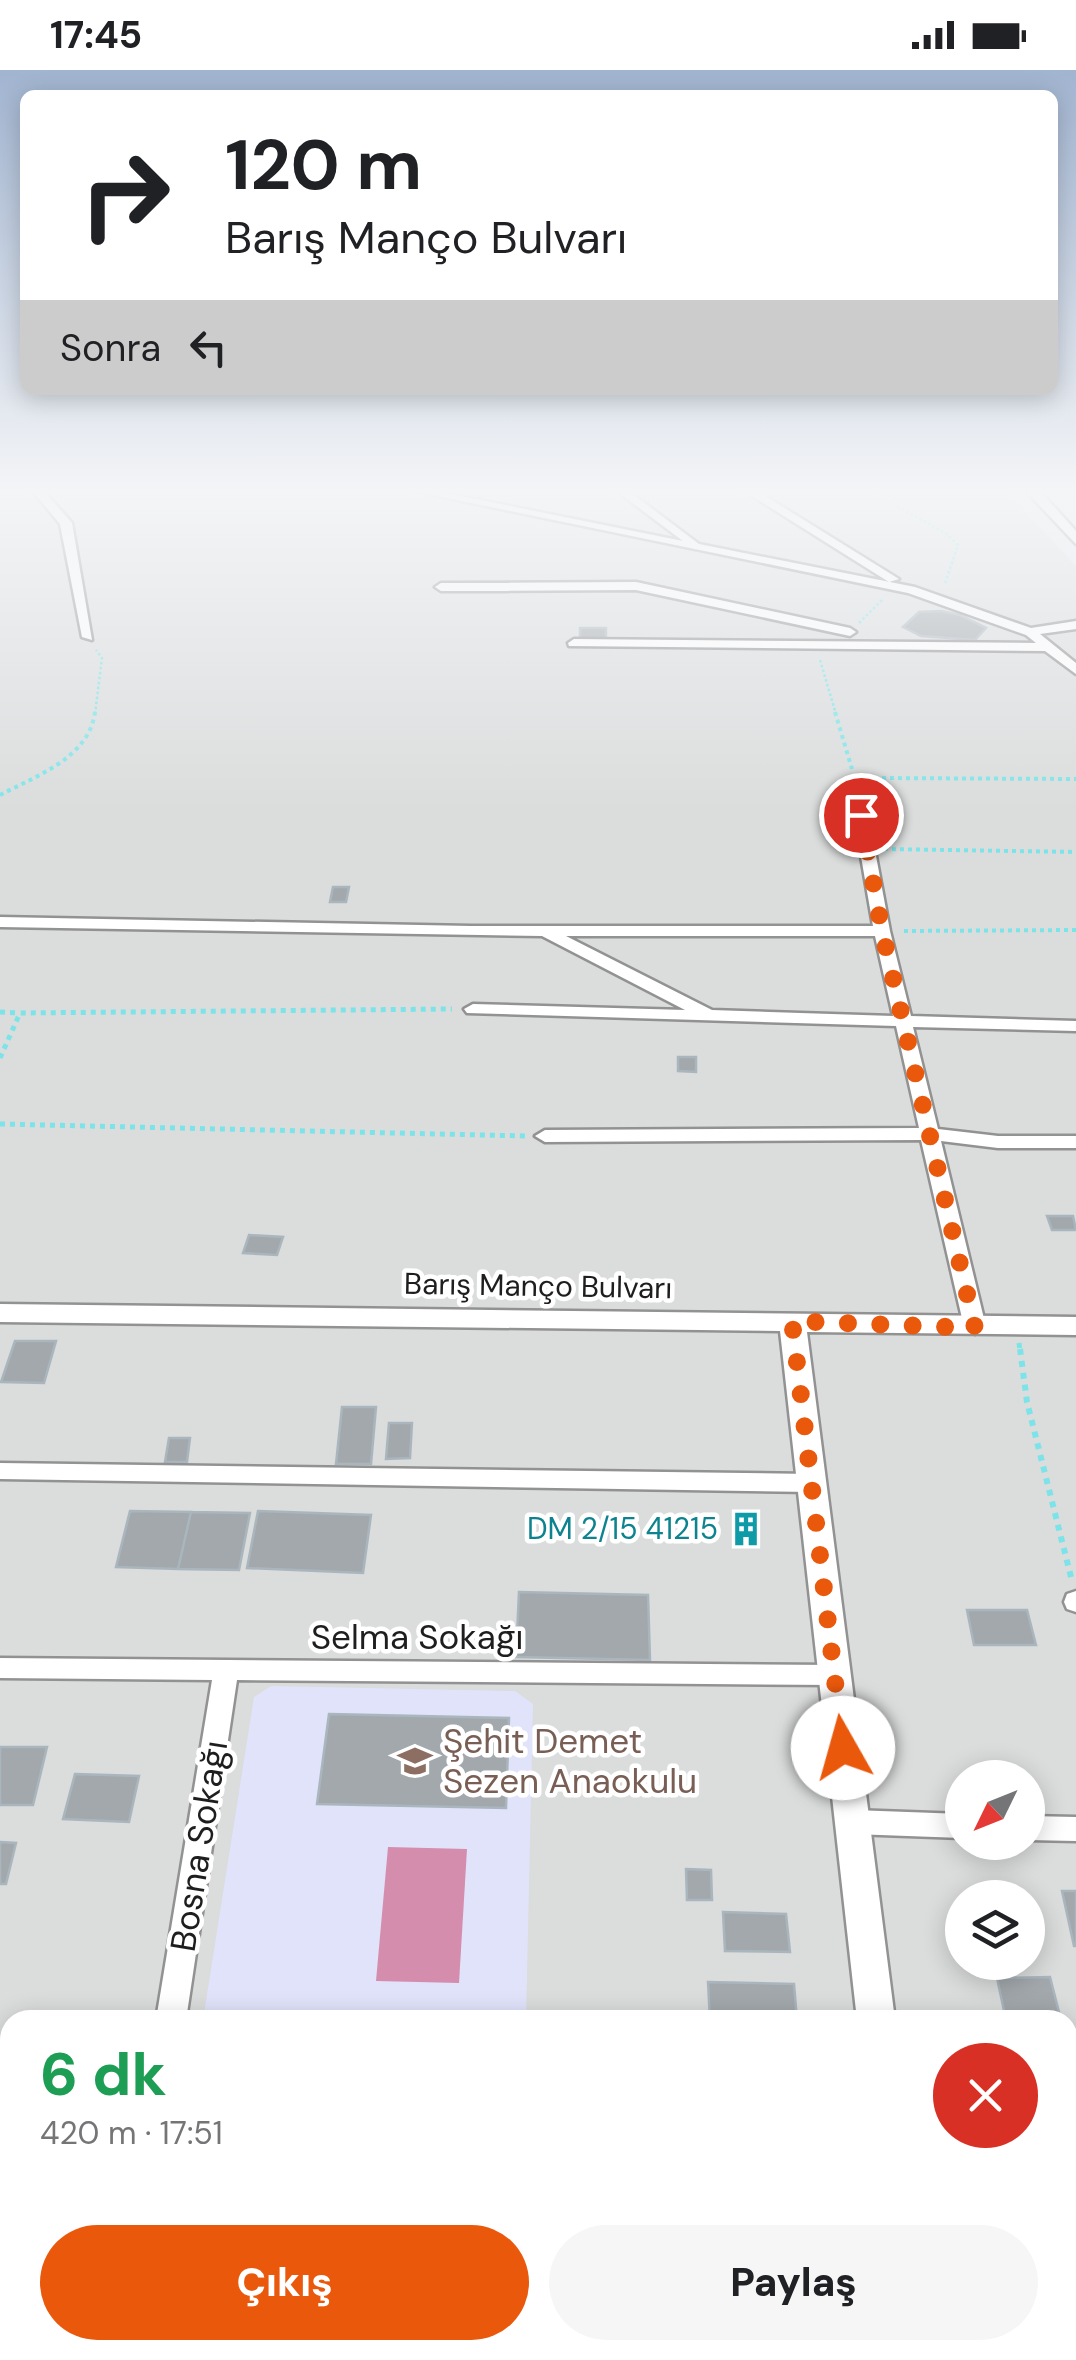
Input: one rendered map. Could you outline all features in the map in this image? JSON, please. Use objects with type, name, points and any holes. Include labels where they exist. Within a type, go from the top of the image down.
[{"type":"street","points":[[80,596],[88,637]]},
{"type":"street","points":[[682,596],[850,632]]},
{"type":"street","points":[[933,596],[1030,632],[1076,670]]},
{"type":"street","points":[[1030,632],[1076,626]]},
{"type":"street","points":[[574,643],[1051,647]]},
{"type":"street","points":[[855,780],[882,931],[975,1328]]},
{"type":"street","points":[[0,922],[882,931]]},
{"type":"street","points":[[542,930],[710,1016]]},
{"type":"street","points":[[473,1009],[1076,1026]]},
{"type":"street","points":[[545,1136],[930,1134],[998,1142],[1076,1142]]},
{"type":"street","name":"Barış Manço Bulvarı","points":[[0,1313],[792,1321],[975,1328],[1076,1326]]},
{"type":"street","points":[[792,1321],[875,2010]]},
{"type":"street","points":[[0,1471],[811,1483]]},
{"type":"street","name":"Selma Sokağı","points":[[0,1668],[834,1675]]},
{"type":"street","name":"Bosna Sokağı","points":[[173,2010],[226,1671]]},
{"type":"street","points":[[853,1822],[945,1825]]},
{"type":"street","points":[[1045,1828],[1076,1829]]},
{"type":"path","points":[[850,632],[887,596]]},
{"type":"path","points":[[0,795],[69,759],[94,722],[102,658],[88,637]]},
{"type":"path","points":[[817,647],[855,780],[1076,779]]},
{"type":"path","points":[[867,849],[1076,852]]},
{"type":"path","points":[[882,931],[1076,930]]},
{"type":"path","points":[[0,1012],[473,1009]]},
{"type":"path","points":[[0,1058],[20,1012]]},
{"type":"path","points":[[0,1124],[545,1136]]},
{"type":"path","points":[[1016,1326],[1027,1402],[1076,1602]]},
{"type":"shaded area","points":[[0,596],[1076,596],[1076,2010],[0,2010]]},
{"type":"shaded area","points":[[271,1686],[515,1691],[533,1704],[526,2010],[205,2010],[254,1697]]},
{"type":"shaded area","points":[[388,1847],[467,1849],[459,1983],[376,1981]]},
{"type":"building","points":[[941,611],[986,628],[975,640],[921,636],[903,627],[919,612]]},
{"type":"building","points":[[580,628],[606,628],[606,641],[580,640]]},
{"type":"building","points":[[333,887],[349,887],[346,902],[330,902]]},
{"type":"building","points":[[678,1057],[696,1057],[696,1072],[678,1071]]},
{"type":"building","points":[[1047,1216],[1073,1216],[1076,1230],[1052,1230]]},
{"type":"building","points":[[249,1235],[283,1237],[277,1255],[243,1253]]},
{"type":"building","points":[[15,1341],[56,1341],[44,1383],[1,1382]]},
{"type":"building","points":[[342,1407],[376,1407],[371,1464],[336,1464]]},
{"type":"building","points":[[389,1423],[412,1423],[410,1458],[386,1459]]},
{"type":"building","points":[[169,1438],[190,1438],[187,1462],[165,1462]]},
{"type":"building","points":[[130,1511],[191,1512],[178,1569],[116,1567]]},
{"type":"building","points":[[258,1511],[371,1515],[363,1573],[247,1568]]},
{"type":"building","points":[[191,1512],[250,1513],[239,1570],[178,1569]]},
{"type":"building","name":"DM 2/15 41215","points":[[739,1517],[751,1517],[753,1540],[740,1540]]},
{"type":"building","points":[[519,1592],[648,1595],[650,1660],[516,1657]]},
{"type":"building","points":[[967,1610],[1027,1610],[1036,1645],[974,1645]]},
{"type":"building","name":"Şehit Demet Sezen Anaokulu","points":[[329,1714],[509,1718],[506,1808],[317,1804]]},
{"type":"building","points":[[0,1747],[47,1747],[33,1805],[0,1805]]},
{"type":"building","points":[[75,1774],[139,1776],[129,1822],[63,1819]]},
{"type":"building","points":[[0,1842],[16,1843],[6,1884],[0,1884]]},
{"type":"building","points":[[686,1869],[711,1870],[712,1900],[687,1900]]},
{"type":"building","points":[[1062,1891],[1076,1891],[1076,1946],[1074,1946]]},
{"type":"building","points":[[723,1912],[786,1914],[790,1952],[725,1951]]},
{"type":"building","points":[[1050,1977],[1058,2010],[1004,2010],[997,1980]]},
{"type":"building","points":[[708,1982],[794,1984],[796,2010],[709,2010]]},
{"type":"place","name":"DM 2/15 41215","points":[[746,1529]]},
{"type":"place","name":"Şehit Demet Sezen Anaokulu","points":[[415,1761]]},
{"type":"route","points":[[843,1748],[792,1321],[975,1328],[882,931],[861,815]]}]
